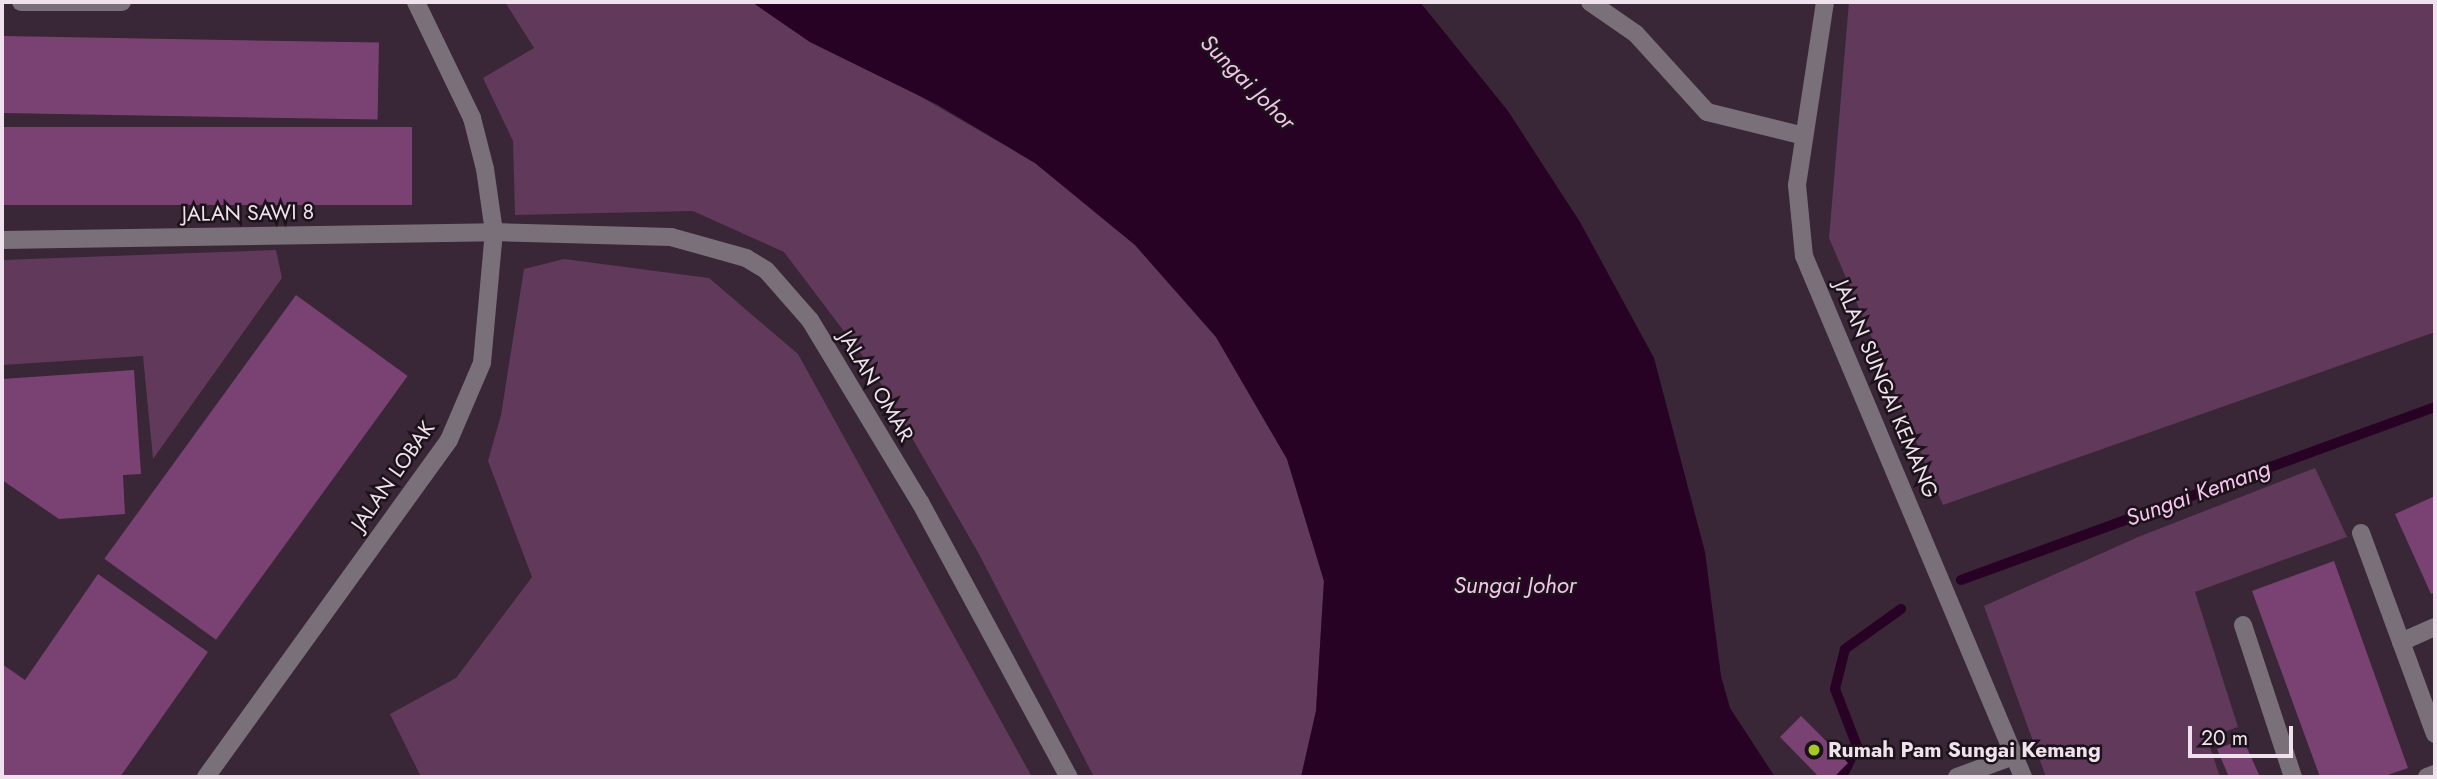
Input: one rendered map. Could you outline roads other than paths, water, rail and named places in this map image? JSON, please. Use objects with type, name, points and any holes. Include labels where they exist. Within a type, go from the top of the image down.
[{"type":"street","points":[[21,2],[122,2]]},
{"type":"street","name":"JALAN LOBAK","points":[[205,777],[449,440],[482,363],[494,232],[472,118],[416,2]]},
{"type":"street","points":[[1590,2],[1636,34],[1707,112],[1804,136]]},
{"type":"street","name":"JALAN SUNGAI KEMANG","points":[[1825,2],[1797,185],[1804,256],[2023,777]]},
{"type":"street","name":"JALAN SAWI 8","points":[[2,240],[494,232]]},
{"type":"street","name":"JALAN OMAR","points":[[494,232],[671,237],[717,247],[766,270],[810,320],[920,502],[1069,777]]},
{"type":"street","points":[[2361,533],[2435,734]]},
{"type":"street","points":[[2243,625],[2293,777]]},
{"type":"street","points":[[2401,642],[2435,627]]},
{"type":"street","points":[[1957,777],[2015,755]]},
{"type":"street","points":[[2427,777],[2435,774]]},
{"type":"water","name":"Sungai Johor","points":[[752,2],[1420,2],[1508,111],[1580,222],[1654,358],[1705,552],[1721,676],[1730,708],[1775,777],[1301,777],[1316,711],[1324,581],[1287,459],[1216,337],[1135,245],[1035,163],[938,105],[810,42]]},
{"type":"waterway","name":"Sungai Kemang","points":[[1961,580],[2435,407]]},
{"type":"waterway","name":"Sungai Kemang","points":[[1842,777],[1857,746],[1835,689],[1845,649],[1901,609]]},
{"type":"place","name":"Rumah Pam Sungai Kemang","points":[[1814,750]]}]
